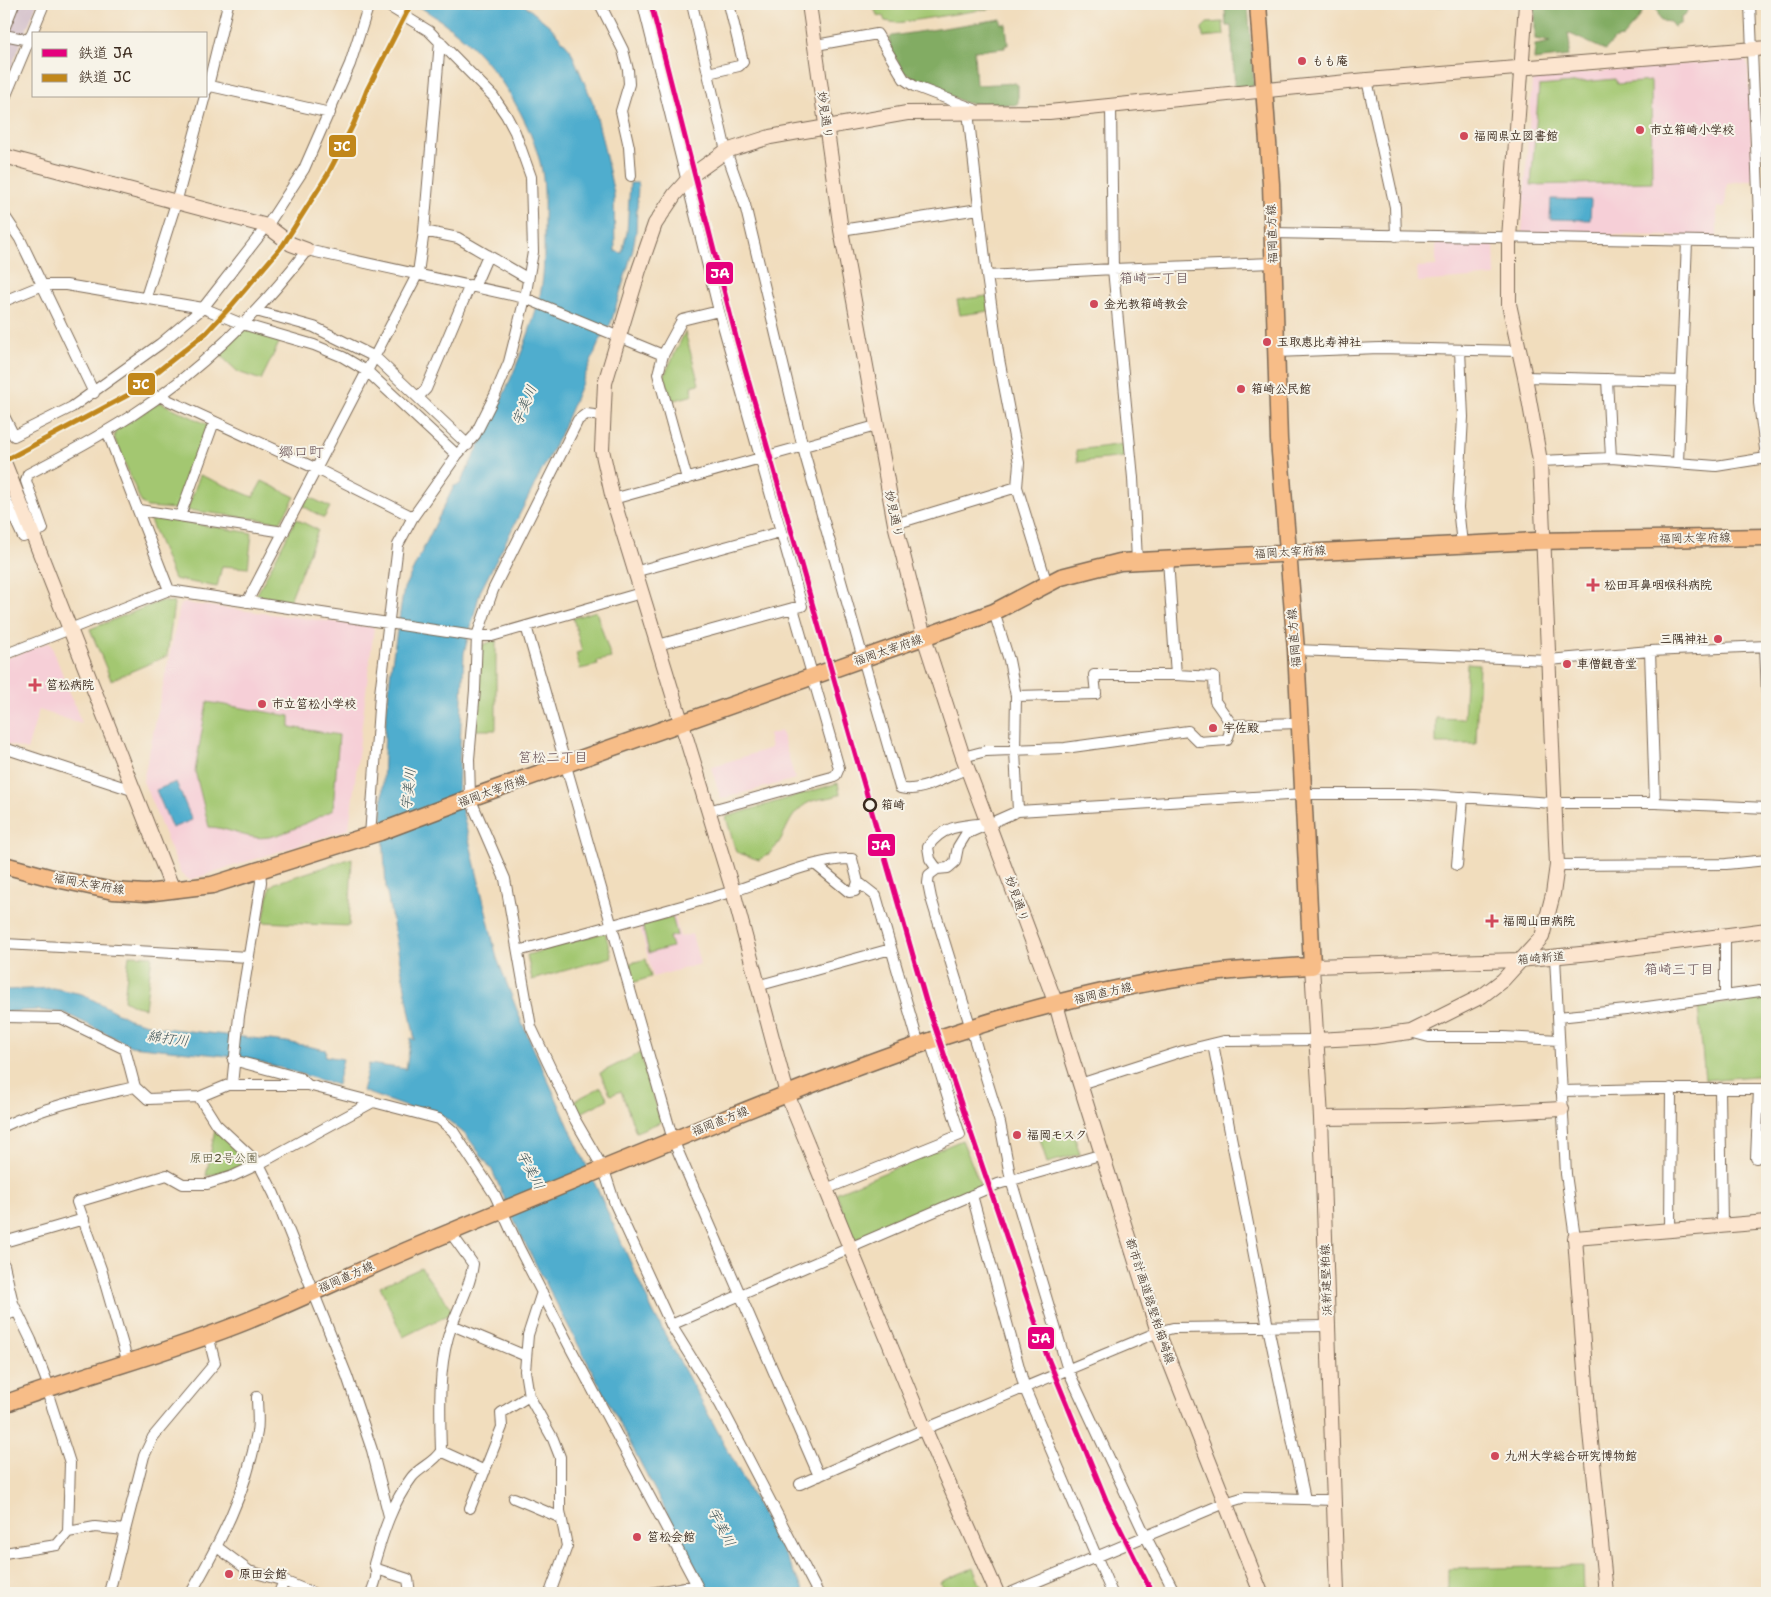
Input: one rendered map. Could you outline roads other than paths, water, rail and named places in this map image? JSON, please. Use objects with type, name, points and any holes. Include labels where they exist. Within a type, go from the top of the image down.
[{"type":"main road","name":"福岡直方線","points":[[4,1404],[208,1335],[673,1140],[786,1094],[924,1043],[1056,1004],[1188,976],[1312,966],[1296,650],[1278,440],[1272,233],[1265,90],[1258,4]]},
{"type":"main road","name":"福岡太宰府線","points":[[4,865],[52,878],[114,891],[146,893],[212,885],[375,834],[467,799],[683,724],[994,612],[1047,584],[1085,569],[1120,562],[1544,540],[1767,537]]},
{"type":"street","points":[[4,29],[14,4]]},
{"type":"street","points":[[35,32],[44,4]]},
{"type":"street","points":[[208,83],[228,4]]},
{"type":"street","points":[[4,416],[14,436],[72,408],[160,344],[203,308],[267,226],[304,169],[350,64],[369,4]]},
{"type":"street","points":[[375,834],[380,694],[393,625],[398,545],[413,517],[457,455],[468,445],[496,395],[509,362],[529,299],[527,278],[533,252],[530,177],[516,132],[493,96],[429,30],[385,4]]},
{"type":"street","points":[[600,4],[623,50],[628,70],[629,84],[621,111],[629,147],[631,176]]},
{"type":"street","points":[[643,4],[718,311],[802,606],[658,645]]},
{"type":"street","points":[[692,4],[726,151],[745,205],[803,448],[900,788],[907,790],[941,781],[965,763],[986,751],[1065,748],[1188,731],[1199,742],[1227,740],[1232,725]]},
{"type":"street","points":[[708,73],[739,66],[743,62],[729,4]]},
{"type":"street","name":"妙見通り","points":[[809,4],[841,230],[895,524],[924,637],[965,763],[1056,1004]]},
{"type":"street","points":[[1080,1084],[1183,1051],[1224,1041],[1316,1040],[1373,1037],[1410,1032],[1482,996],[1502,980],[1542,937],[1553,894],[1557,865],[1540,461],[1525,377],[1509,304],[1509,238],[1526,4]]},
{"type":"street","points":[[1540,461],[1611,458],[1716,466],[1767,461],[1759,403],[1759,242],[1763,216],[1756,129],[1750,4]]},
{"type":"street","points":[[816,44],[877,34],[904,79],[914,86],[966,107],[997,114]]},
{"type":"street","points":[[4,35],[32,41],[4,100]]},
{"type":"street","points":[[247,602],[418,273],[424,231],[440,41]]},
{"type":"street","points":[[997,1593],[925,1430],[786,1094],[733,891],[613,499],[602,450],[602,416],[605,383],[615,334],[655,224],[686,182],[726,151],[770,137],[907,113],[968,112],[997,114],[1049,112],[1367,80],[1767,48]]},
{"type":"street","points":[[1367,80],[1394,208],[1396,236]]},
{"type":"street","points":[[208,87],[330,113]]},
{"type":"street","points":[[146,297],[176,203],[204,98]]},
{"type":"street","points":[[1110,107],[1113,269],[1133,478],[1138,561]]},
{"type":"street","points":[[968,112],[987,276],[999,359],[1019,463],[1017,486],[1047,584]]},
{"type":"street","points":[[1756,129],[1767,129]]},
{"type":"street","points":[[4,156],[267,226],[291,244],[307,250],[529,299],[663,355]]},
{"type":"street","points":[[841,230],[979,209]]},
{"type":"street","points":[[4,215],[20,239],[94,392]]},
{"type":"street","points":[[424,231],[458,238],[527,278]]},
{"type":"street","points":[[1272,233],[1759,242]]},
{"type":"street","points":[[1678,462],[1687,241]]},
{"type":"street","points":[[4,496],[23,537],[43,529],[26,481],[28,474],[107,431],[159,396],[256,311],[307,250]]},
{"type":"street","points":[[419,396],[426,389],[472,285],[488,255]]},
{"type":"street","points":[[987,276],[1273,263]]},
{"type":"street","points":[[4,300],[42,284],[66,285],[203,308],[242,324],[314,345],[344,357],[368,372],[457,455]]},
{"type":"street","points":[[256,311],[314,327],[375,357],[419,396],[468,445]]},
{"type":"street","points":[[687,479],[658,374],[663,355],[682,320],[718,311]]},
{"type":"street","points":[[1276,352],[1379,348],[1520,352]]},
{"type":"street","points":[[1460,350],[1463,417],[1458,508],[1462,544]]},
{"type":"street","points":[[1525,377],[1682,382]]},
{"type":"street","points":[[1607,379],[1611,458]]},
{"type":"street","points":[[159,396],[317,469],[413,517]]},
{"type":"street","points":[[602,416],[586,414],[578,420],[492,590],[475,636],[475,690],[467,799],[505,879],[531,1026],[671,1325],[720,1404],[818,1593]]},
{"type":"street","points":[[180,516],[214,422]]},
{"type":"street","points":[[613,499],[803,448],[876,426]]},
{"type":"street","points":[[107,431],[169,590]]},
{"type":"street","points":[[4,462],[173,890]]},
{"type":"street","points":[[895,524],[1017,486]]},
{"type":"street","points":[[139,510],[284,532]]},
{"type":"street","points":[[634,572],[780,532]]},
{"type":"street","points":[[1168,560],[1176,675]]},
{"type":"street","points":[[4,655],[169,590],[475,636],[492,636],[641,593]]},
{"type":"street","points":[[708,811],[836,775],[839,768],[793,608]]},
{"type":"street","points":[[994,612],[1009,660],[1016,696],[1015,751],[1018,811]]},
{"type":"street","points":[[526,626],[564,765],[673,1140],[818,1476]]},
{"type":"street","points":[[1296,650],[1549,660],[1650,651],[1766,646],[1767,695]]},
{"type":"street","points":[[1650,651],[1655,803]]},
{"type":"street","points":[[1016,696],[1096,694],[1094,675],[1214,677],[1215,701],[1232,725]]},
{"type":"street","points":[[1232,725],[1300,723]]},
{"type":"street","points":[[4,748],[135,790]]},
{"type":"street","points":[[1175,1593],[1146,1537],[1068,1370],[1011,1180],[1000,1123],[970,1029],[928,884],[928,875],[937,868],[948,868],[955,862],[958,847],[966,834],[1018,811],[1304,794],[1414,794],[1553,803],[1655,803],[1767,808]]},
{"type":"street","points":[[1457,865],[1463,797]]},
{"type":"street","points":[[937,868],[930,859],[928,847],[934,836],[959,826],[989,824]]},
{"type":"street","points":[[518,951],[733,891],[816,865],[841,858],[852,859],[858,882],[855,891],[849,892],[816,865]]},
{"type":"street","points":[[1557,865],[1726,864],[1767,860]]},
{"type":"street","points":[[232,1085],[238,1016],[261,882],[260,871]]},
{"type":"street","points":[[826,1189],[960,1134],[924,1043],[891,949],[876,896],[858,882]]},
{"type":"street","name":"箱崎新道","points":[[1312,966],[1520,960],[1767,930]]},
{"type":"street","points":[[1725,935],[1725,995]]},
{"type":"street","points":[[4,944],[249,957]]},
{"type":"street","points":[[757,986],[891,949]]},
{"type":"street","points":[[1555,957],[1568,1194],[1575,1238],[1589,1422],[1606,1593]]},
{"type":"street","name":"浜新建堅粕線","points":[[1312,966],[1321,1118],[1337,1593]]},
{"type":"street","points":[[1558,1017],[1634,1009],[1767,990]]},
{"type":"street","name":"都市計画道路堅粕箱崎線","points":[[1056,1004],[1158,1332],[1261,1593]]},
{"type":"street","points":[[4,1017],[60,1018],[116,1042],[125,1049],[136,1087],[148,1099],[199,1098],[213,1090],[232,1085],[308,1085],[371,1103],[439,1119],[453,1131],[503,1210],[519,1248],[698,1589],[651,1593]]},
{"type":"street","points":[[1410,1032],[1429,1038],[1504,1037],[1559,1040]]},
{"type":"street","points":[[1213,1044],[1268,1327],[1305,1499]]},
{"type":"street","points":[[233,1060],[300,1078],[308,1085]]},
{"type":"street","points":[[4,1126],[24,1116],[136,1087]]},
{"type":"street","points":[[1561,1091],[1671,1088],[1763,1089],[1756,1158]]},
{"type":"street","points":[[1670,1230],[1671,1088]]},
{"type":"street","points":[[1720,1088],[1722,1226]]},
{"type":"street","points":[[199,1098],[216,1124],[259,1164],[274,1194],[314,1291],[372,1450],[388,1516]]},
{"type":"street","points":[[128,1363],[84,1219],[77,1202],[167,1175],[184,1184],[207,1184],[259,1164],[371,1103]]},
{"type":"street","points":[[1321,1118],[1407,1117],[1562,1109]]},
{"type":"street","points":[[671,1325],[972,1195],[1011,1180],[1103,1154]]},
{"type":"street","points":[[972,1195],[1025,1389],[1112,1593]]},
{"type":"street","points":[[4,1242],[84,1219]]},
{"type":"street","points":[[1575,1238],[1767,1222]]},
{"type":"street","points":[[410,1593],[408,1579],[377,1569],[374,1564],[388,1516],[412,1476],[436,1459],[441,1452],[442,1371],[448,1337],[472,1274],[473,1264],[450,1232]]},
{"type":"street","points":[[4,1265],[17,1311],[32,1340],[70,1463],[68,1532],[57,1545],[4,1553]]},
{"type":"street","points":[[542,1292],[528,1335],[524,1371],[529,1396],[553,1439],[560,1457],[561,1518],[567,1546],[550,1593]]},
{"type":"street","points":[[4,1316],[17,1311]]},
{"type":"street","points":[[452,1325],[526,1356]]},
{"type":"street","points":[[800,1484],[1158,1332],[1173,1328],[1328,1326]]},
{"type":"street","points":[[109,1593],[144,1456],[153,1437],[215,1363],[208,1335]]},
{"type":"street","points":[[470,1508],[502,1427],[501,1412],[529,1396]]},
{"type":"street","points":[[191,1593],[217,1547],[246,1482],[257,1430],[257,1397]]},
{"type":"street","points":[[441,1452],[485,1471]]},
{"type":"street","points":[[1010,1593],[1225,1503],[1245,1497],[1334,1500]]},
{"type":"street","points":[[514,1498],[561,1518]]},
{"type":"street","points":[[68,1532],[95,1527],[125,1530]]},
{"type":"street","points":[[217,1547],[249,1571],[284,1581],[313,1593]]},
{"type":"street","points":[[371,1593],[377,1569]]},
{"type":"street","points":[[279,1593],[284,1581]]},
{"type":"water","name":"宇美川","points":[[418,4],[523,4],[550,26],[570,49],[594,105],[614,194],[615,251],[622,253],[627,232],[630,183],[638,183],[636,232],[632,253],[611,323],[600,340],[559,437],[480,592],[464,653],[458,793],[497,958],[522,1023],[653,1312],[805,1593],[709,1593],[521,1236],[492,1170],[466,1135],[444,1117],[409,1108],[362,1091],[369,1064],[406,1069],[411,1038],[415,1040],[386,888],[382,815],[385,728],[391,668],[404,588],[454,486],[460,484],[505,392],[533,320],[542,287],[544,253],[542,171],[537,152],[520,112],[509,92],[482,57],[452,29]]},
{"type":"water","points":[[1551,199],[1591,200],[1590,220],[1550,219]]},
{"type":"water","points":[[176,782],[192,820],[172,828],[156,790]]},
{"type":"water","name":"綿打川","points":[[53,988],[82,994],[129,1019],[163,1028],[287,1042],[326,1050],[325,1056],[343,1059],[337,1085],[247,1058],[131,1046],[65,1013],[36,1010],[4,1012],[4,990]]},
{"type":"rail line","name":"JC","points":[[4,461],[128,395],[206,333],[231,306],[283,245],[328,174],[354,123],[367,90],[411,4]]},
{"type":"rail line","name":"JA","points":[[651,4],[737,341],[926,1001],[1047,1356],[1106,1500],[1152,1593]]},
{"type":"place","name":"もも庵","points":[[1302,61]]},
{"type":"place","name":"市立箱崎小学校","points":[[1640,130]]},
{"type":"place","name":"福岡県立図書館","points":[[1464,136]]},
{"type":"place","name":"金光教箱﨑教会","points":[[1094,304]]},
{"type":"place","name":"玉取恵比寿神社","points":[[1267,342]]},
{"type":"place","name":"箱崎公民館","points":[[1241,389]]},
{"type":"place","name":"松田耳鼻咽喉科病院","points":[[1593,585]]},
{"type":"place","name":"三隅神社","points":[[1718,639]]},
{"type":"place","name":"車僧観音堂","points":[[1567,664]]},
{"type":"place","name":"筥松病院","points":[[35,685]]},
{"type":"place","name":"市立筥松小学校","points":[[262,704]]},
{"type":"place","name":"宇佐殿","points":[[1213,728]]},
{"type":"place","name":"箱崎","points":[[870,805]]},
{"type":"place","name":"福岡山田病院","points":[[1492,921]]},
{"type":"place","name":"福岡モスク","points":[[1017,1135]]},
{"type":"place","name":"九州大学総合研究博物館","points":[[1495,1456]]},
{"type":"place","name":"筥松会館","points":[[637,1537]]},
{"type":"place","name":"原田会館","points":[[229,1574]]},
{"type":"district","name":"箱崎一丁目","points":[[1154,278]]},
{"type":"district","name":"郷口町","points":[[301,452]]},
{"type":"district","name":"筥松二丁目","points":[[553,757]]},
{"type":"district","name":"箱崎三丁目","points":[[1679,969]]},
{"type":"park label","name":"原田2号公園","points":[[224,1158]]}]
